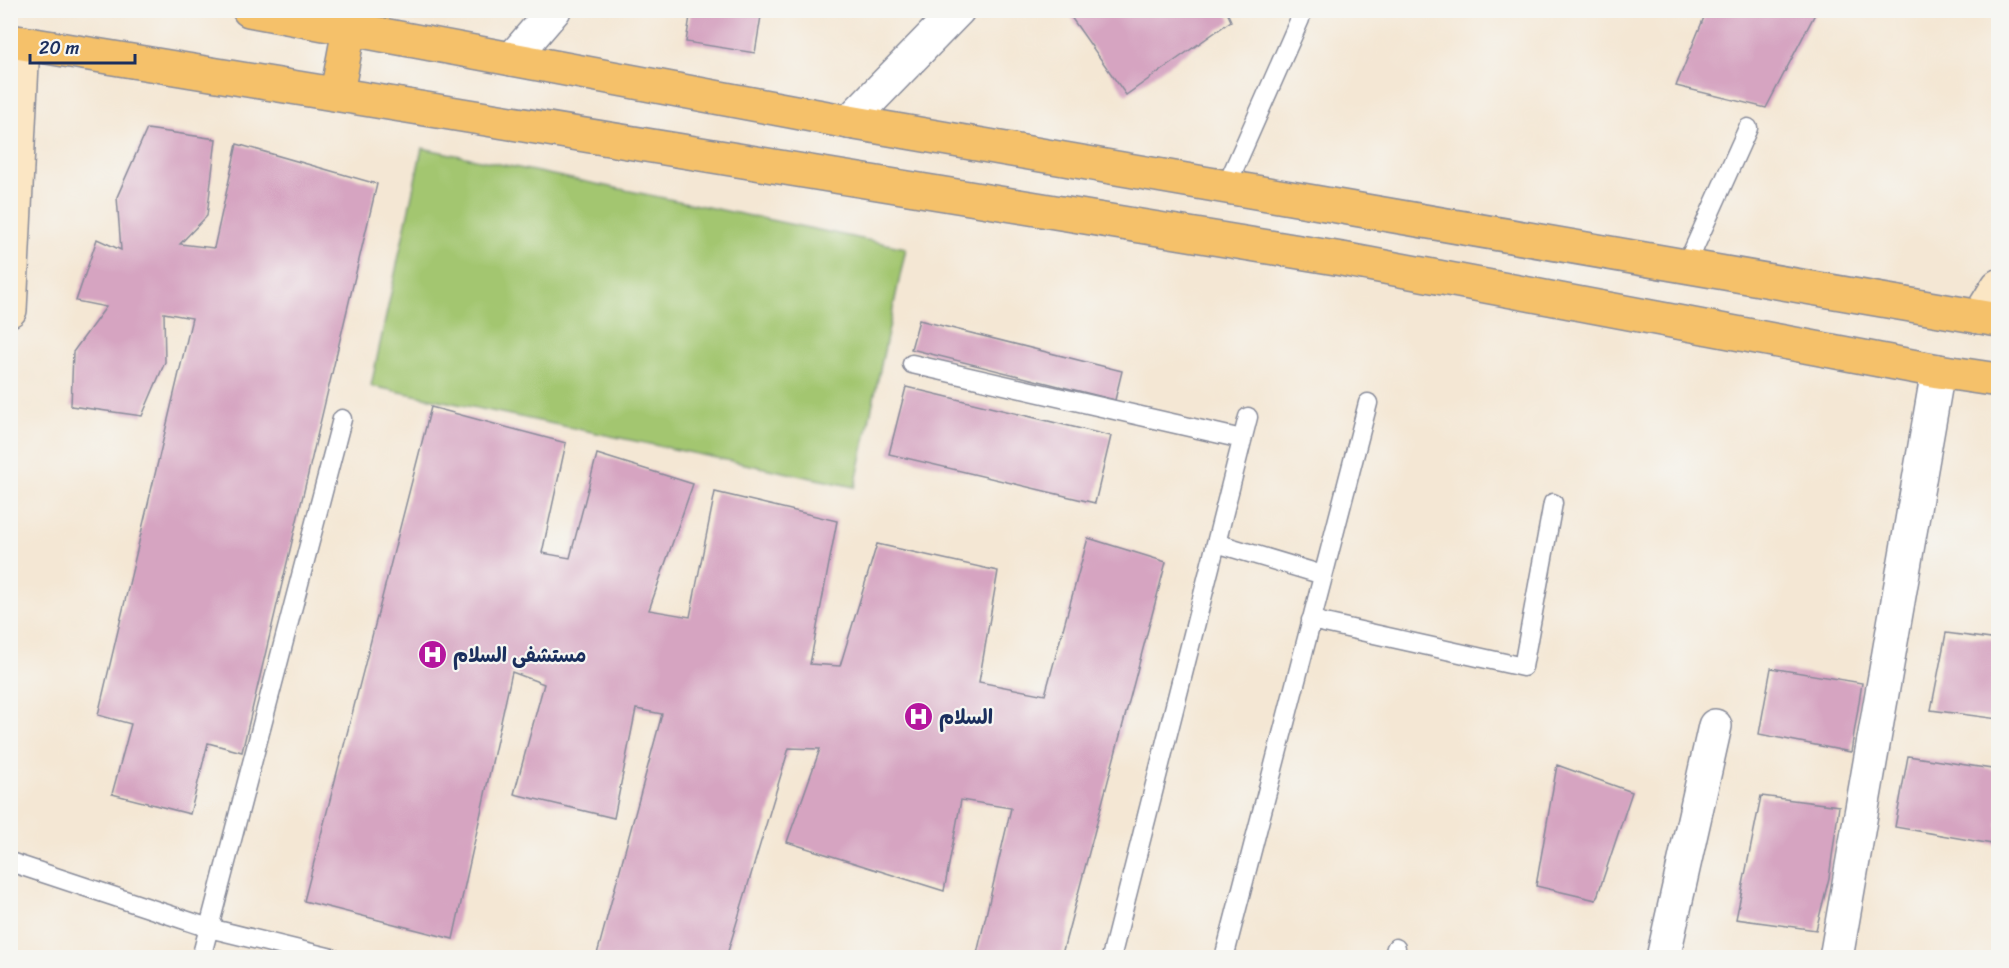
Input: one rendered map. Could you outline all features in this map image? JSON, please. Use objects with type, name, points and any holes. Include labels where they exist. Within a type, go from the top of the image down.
[{"type":"main road","points":[[249,10],[849,122],[1989,319]]},
{"type":"main road","points":[[337,93],[350,29]]},
{"type":"main road","points":[[16,60],[337,93],[1342,259],[1938,371],[1998,380]]},
{"type":"street","points":[[512,59],[554,10]]},
{"type":"street","points":[[849,122],[958,10]]},
{"type":"street","points":[[10,310],[16,60]]},
{"type":"street","points":[[1989,319],[1998,286]]},
{"type":"street","points":[[1836,957],[1938,371]]},
{"type":"street","points":[[1663,957],[1715,726]]},
{"type":"lane","points":[[1226,187],[1300,19]]},
{"type":"lane","points":[[1686,266],[1748,128]]},
{"type":"lane","points":[[912,364],[1242,439]]},
{"type":"lane","points":[[1224,957],[1368,403]]},
{"type":"lane","points":[[1111,957],[1248,417]]},
{"type":"lane","points":[[201,957],[342,419]]},
{"type":"lane","points":[[1311,620],[1524,667],[1553,503]]},
{"type":"lane","points":[[1216,543],[1323,575]]},
{"type":"lane","points":[[10,862],[209,928],[322,956]]},
{"type":"green space","points":[[422,148],[906,248],[855,487],[371,386]]},
{"type":"building","points":[[691,10],[762,10],[755,53],[686,42]]},
{"type":"building","points":[[1066,10],[1226,10],[1231,21],[1126,95]]},
{"type":"building","points":[[1707,10],[1817,10],[1766,108],[1676,86]]},
{"type":"building","points":[[147,129],[216,139],[207,216],[180,244],[214,248],[237,144],[377,184],[242,752],[208,743],[190,814],[112,794],[131,724],[98,715],[192,318],[164,313],[165,362],[142,416],[71,406],[73,352],[106,307],[76,301],[97,239],[121,250],[117,197]]},
{"type":"building","points":[[919,320],[1122,371],[1115,400],[911,349]]},
{"type":"building","points":[[906,387],[1111,436],[1095,503],[889,454]]},
{"type":"building","points":[[431,407],[566,443],[542,553],[570,558],[597,454],[693,484],[649,610],[690,617],[715,492],[837,521],[810,664],[840,666],[877,544],[998,571],[979,682],[1045,695],[1088,538],[1166,562],[1061,958],[976,958],[1011,808],[961,800],[944,891],[787,842],[820,749],[789,748],[726,958],[596,958],[662,714],[636,709],[614,818],[514,794],[544,684],[512,672],[453,939],[304,901]]},
{"type":"building","points":[[1946,633],[1998,640],[1998,719],[1931,710]]},
{"type":"building","points":[[1771,668],[1862,683],[1851,752],[1759,734]]},
{"type":"building","points":[[1908,756],[1998,770],[1998,845],[1895,827]]},
{"type":"building","points":[[1557,765],[1632,792],[1596,900],[1536,886]]},
{"type":"building","points":[[1761,796],[1839,806],[1829,878],[1816,930],[1736,919]]},
{"type":"place","name":"مستشفى السلام","points":[[432,655]]},
{"type":"place","name":"السلام","points":[[918,717]]}]
